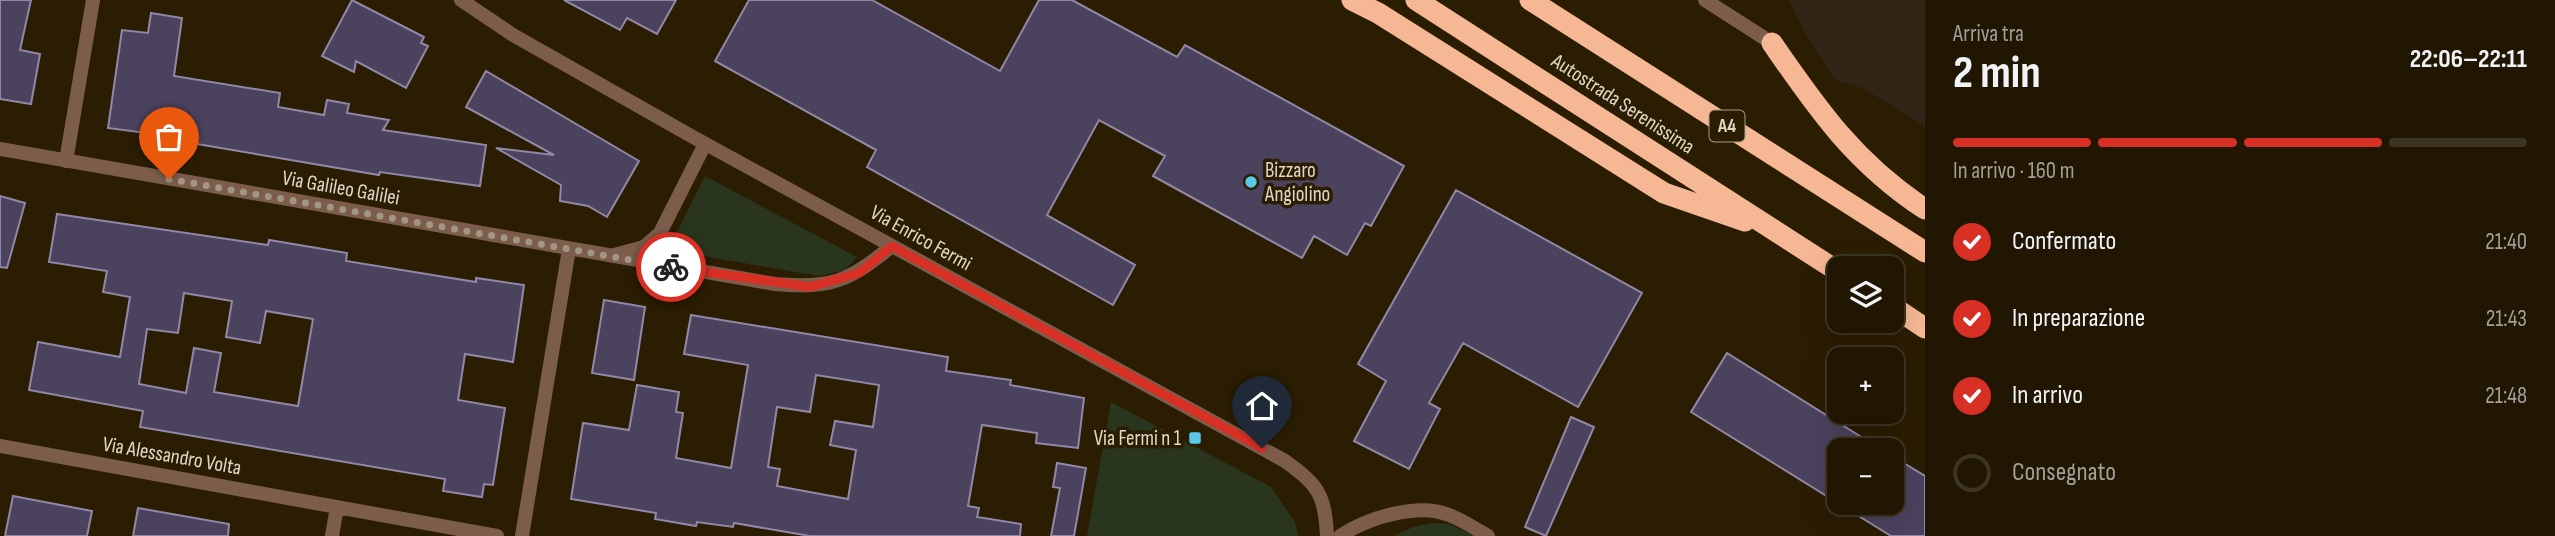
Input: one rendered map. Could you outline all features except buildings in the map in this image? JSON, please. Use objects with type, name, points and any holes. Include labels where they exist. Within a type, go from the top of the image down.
[{"type":"highway","points":[[1352,0],[1378,13],[1664,193],[1780,234]]},
{"type":"highway","name":"Autostrada Serenissima","points":[[1416,0],[1827,264]]},
{"type":"highway","name":"Autostrada Serenissima","points":[[1530,0],[1925,252]]},
{"type":"highway","points":[[1772,43],[1829,125],[1857,156],[1897,190],[1925,209]]},
{"type":"highway","points":[[1904,314],[1925,328]]},
{"type":"street","points":[[66,161],[93,0]]},
{"type":"street","name":"Via Enrico Fermi","points":[[461,0],[513,35],[705,144],[1285,461],[1313,481],[1326,511],[1327,536]]},
{"type":"street","points":[[1705,0],[1772,43]]},
{"type":"street","points":[[686,269],[667,254],[660,244],[660,233],[705,144]]},
{"type":"street","name":"Via Galileo Galilei","points":[[0,149],[686,269],[810,287],[859,273],[892,246]]},
{"type":"street","name":"Via Galileo Galilei","points":[[610,256],[644,247],[660,233]]},
{"type":"street","points":[[522,536],[569,249]]},
{"type":"street","name":"Via Alessandro Volta","points":[[0,446],[497,536]]},
{"type":"street","points":[[332,536],[337,507]]},
{"type":"street","points":[[1340,536],[1379,519],[1430,512],[1448,514],[1488,536]]},
{"type":"shaded area","points":[[1789,0],[1925,0],[1925,127],[1865,89],[1835,80],[1808,38]]},
{"type":"green space","points":[[705,176],[857,257],[845,270],[819,276],[679,252],[674,248],[676,234]]},
{"type":"green space","points":[[1111,402],[1271,487],[1295,522],[1298,536],[1087,536]]},
{"type":"green space","points":[[1432,523],[1450,524],[1474,536],[1394,536],[1413,527]]},
{"type":"way so far","points":[[169,179],[671,267]]},
{"type":"place","name":"Bizzaro Angiolino","points":[[1251,182]]},
{"type":"place","name":"Via Fermi n 1","points":[[1195,438]]},
{"type":"route","points":[[671,267],[810,287],[859,273],[892,246],[1262,448]]}]
